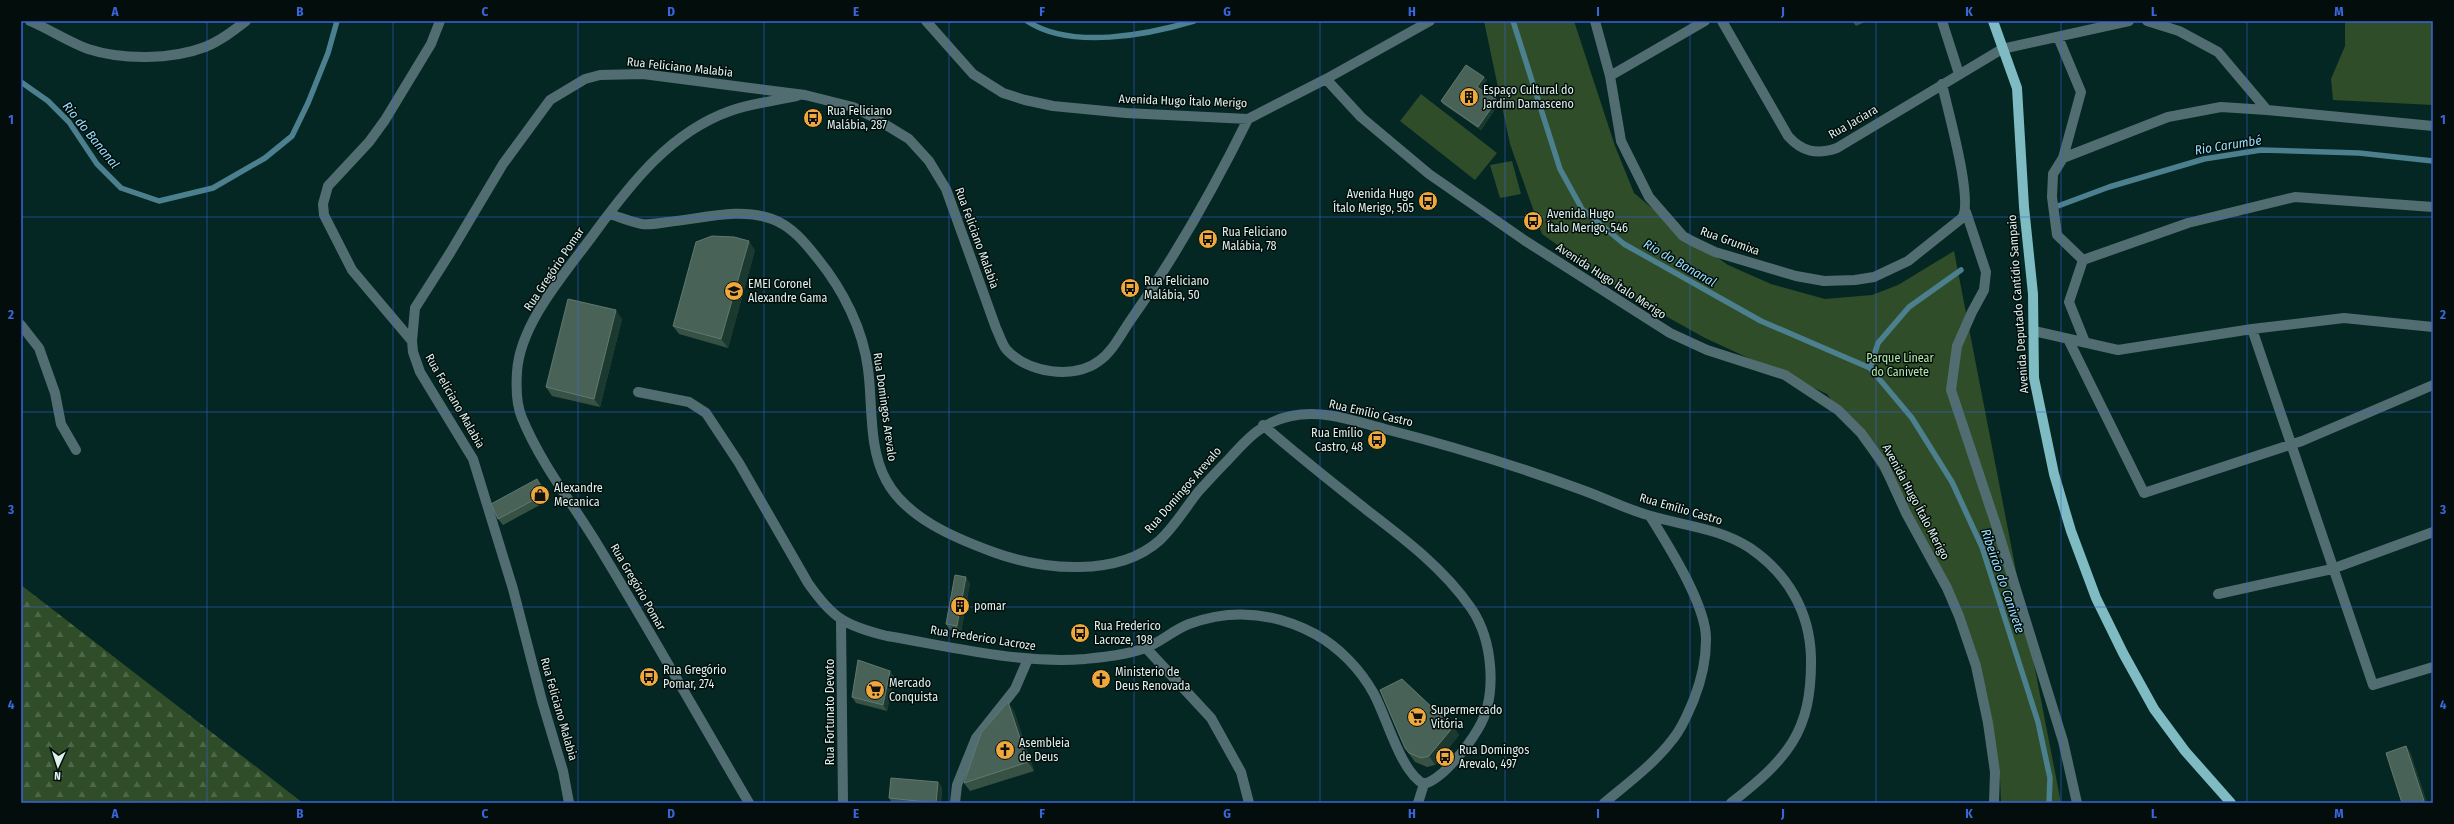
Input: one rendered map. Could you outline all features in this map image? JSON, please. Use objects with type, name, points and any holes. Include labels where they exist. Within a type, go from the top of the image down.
[{"type":"main road","name":"Avenida Deputado Cantídio Sampaio","points":[[1993,21],[2016,88],[2034,331],[2034,378],[2043,426],[2071,531],[2096,598],[2123,653],[2154,708],[2185,751],[2231,803]]},
{"type":"street","points":[[30,21],[87,49],[112,55],[147,56],[176,54],[204,47],[223,38],[246,21]]},
{"type":"street","points":[[412,341],[352,270],[324,215],[323,204],[328,186],[369,142],[385,120],[431,44],[440,21]]},
{"type":"street","name":"Avenida Hugo Ítalo Merigo","points":[[926,21],[973,74],[1004,93],[1025,100],[1053,106],[1110,112],[1248,119],[1326,79],[1361,117],[1429,174],[1524,240],[1670,333],[1707,350],[1771,370],[1791,378],[1838,410],[1861,433],[1884,465],[1906,513],[1947,588],[1959,616],[1983,696],[1995,772],[1992,801]]},
{"type":"street","points":[[1326,79],[1430,21]]},
{"type":"street","name":"Rua Grumixa","points":[[1595,21],[1610,76],[1621,141],[1649,197],[1683,236],[1715,252],[1796,276],[1824,281],[1855,280],[1874,278],[1908,261],[1964,215]]},
{"type":"street","points":[[1610,76],[1704,21]]},
{"type":"street","name":"Rua Jaciara","points":[[1722,21],[1788,136],[1796,145],[1810,152],[1824,153],[1837,148],[2002,49],[2129,21]]},
{"type":"street","points":[[1942,21],[1959,74]]},
{"type":"street","points":[[2147,21],[2179,31],[2218,52],[2267,110]]},
{"type":"street","points":[[2058,37],[2080,92],[2063,158],[2053,174],[2052,197],[2057,235],[2083,260]]},
{"type":"street","name":"Rua Feliciano Malabia","points":[[569,803],[563,771],[542,701],[513,589],[473,459],[420,372],[413,352],[412,341],[415,308],[450,253],[480,200],[530,125],[546,105],[585,79],[600,75],[622,73],[805,95],[853,108],[887,124],[909,139],[929,161],[946,189],[996,328],[1006,349],[1022,362],[1060,372],[1082,369],[1098,362],[1112,347],[1144,301],[1212,189],[1248,119]]},
{"type":"street","points":[[1942,84],[1965,188],[1964,215],[1986,272],[1984,290],[1957,346],[1951,390],[1997,528],[2063,741],[2077,803]]},
{"type":"street","name":"Rua Gregório Pomar","points":[[749,803],[597,544],[561,490],[531,438],[520,414],[517,392],[517,370],[524,342],[556,286],[638,177],[664,150],[684,135],[731,110],[805,95]]},
{"type":"street","points":[[2063,158],[2168,117],[2221,106],[2433,126]]},
{"type":"street","points":[[2083,260],[2188,222],[2295,197],[2433,207]]},
{"type":"street","name":"Rua Domingos Arevalo","points":[[609,214],[645,225],[735,214],[752,215],[772,219],[791,229],[825,268],[846,301],[861,336],[868,366],[877,457],[885,478],[894,493],[906,505],[932,524],[959,538],[996,553],[1033,562],[1068,565],[1108,564],[1128,558],[1159,541],[1200,490],[1244,441],[1263,425]]},
{"type":"street","points":[[2083,260],[2069,302],[2085,342]]},
{"type":"street","points":[[2034,331],[2118,350],[2252,329],[2344,318],[2433,327]]},
{"type":"street","points":[[21,326],[40,348],[55,393],[61,424],[76,450]]},
{"type":"street","points":[[2252,329],[2332,569],[2373,685],[2433,667]]},
{"type":"street","points":[[2068,338],[2144,493],[2290,445],[2433,385]]},
{"type":"street","name":"Rua Frederico Lacroze","points":[[638,392],[688,402],[706,413],[739,463],[808,583],[818,598],[841,621],[863,630],[887,636],[1028,660],[1085,658],[1126,653],[1146,648],[1189,624],[1214,617],[1240,614],[1268,616],[1293,623],[1316,634],[1337,648],[1354,666],[1373,692],[1405,765],[1415,780],[1424,784]]},
{"type":"street","name":"Rua Emílio Castro","points":[[1263,425],[1294,415],[1318,414],[1340,417],[1426,440],[1530,472],[1650,516],[1716,532],[1748,547],[1769,564],[1787,582],[1801,606],[1809,631],[1810,678],[1800,730],[1790,749],[1767,775],[1731,803]]},
{"type":"street","points":[[1263,425],[1296,454],[1411,544],[1454,586],[1472,610],[1485,640],[1490,663],[1488,708],[1473,738],[1437,778],[1424,784],[1418,803]]},
{"type":"street","points":[[1604,803],[1655,759],[1674,738],[1686,717],[1704,666],[1706,639],[1703,619],[1670,548],[1650,516]]},
{"type":"street","points":[[2218,594],[2332,569],[2433,532]]},
{"type":"street","name":"Rua Fortunato Devoto","points":[[841,621],[843,803]]},
{"type":"street","points":[[1146,648],[1211,718],[1241,772],[1250,803]]},
{"type":"street","points":[[955,803],[957,785],[976,738],[1016,689],[1028,660]]},
{"type":"green space","name":"Parque Linear do Canivete","points":[[1484,21],[1574,21],[1615,146],[1634,193],[1683,234],[1728,265],[1771,284],[1825,299],[1872,295],[1898,285],[1954,251],[2061,803],[2001,803],[2000,778],[1987,696],[1925,544],[1866,447],[1827,394],[1705,338],[1628,295],[1542,234],[1510,144]]},
{"type":"green space","points":[[2345,21],[2433,21],[2433,105],[2333,100],[2331,79],[2345,46]]},
{"type":"green space","points":[[1421,94],[1497,153],[1475,180],[1400,121]]},
{"type":"green space","points":[[1512,161],[1521,194],[1500,198],[1490,165]]},
{"type":"green space","points":[[21,585],[303,803],[21,803]]},
{"type":"building","name":"Espaço Cultural do Jardim Damasceno","points":[[1466,65],[1484,77],[1477,87],[1497,100],[1478,127],[1441,101]]},
{"type":"building","points":[[712,236],[734,237],[749,241],[721,339],[673,326],[696,242]]},
{"type":"building","points":[[568,299],[616,310],[594,399],[546,387]]},
{"type":"building","points":[[537,479],[545,494],[498,519],[491,504]]},
{"type":"building","points":[[955,575],[966,577],[957,626],[946,624]]},
{"type":"building","name":"Mercado Conquista","points":[[858,660],[890,671],[883,705],[852,697]]},
{"type":"building","name":"Supermercado Vitória","points":[[1402,679],[1453,727],[1429,756],[1421,758],[1409,753],[1405,748],[1380,690]]},
{"type":"building","name":"Asembleia de Deus","points":[[1008,702],[1028,762],[964,783],[981,733]]},
{"type":"building","points":[[2406,746],[2424,801],[2416,803],[2402,803],[2386,753]]},
{"type":"building","points":[[891,778],[938,782],[936,803],[889,798]]},
{"type":"waterway","name":"Rio do Bananal","points":[[21,82],[48,101],[69,122],[97,164],[121,188],[159,201],[213,188],[265,158],[292,136],[308,103],[328,53],[337,21]]},
{"type":"waterway","name":"Rio do Bananal","points":[[1027,21],[1045,30],[1065,35],[1087,37],[1132,35],[1194,21]]},
{"type":"waterway","name":"Rio do Bananal","points":[[1513,21],[1560,169],[1582,209],[1624,244],[1761,321],[1870,368],[1912,418],[1952,482],[1982,547],[2038,722],[2050,778],[2049,803]]},
{"type":"waterway","name":"Rio Carumbé","points":[[2058,206],[2109,187],[2204,159],[2261,150],[2359,153],[2433,161]]},
{"type":"waterway","name":"Rio Carumbé","points":[[1870,368],[1878,343],[1909,307],[1961,270]]},
{"type":"place","name":"Espaço Cultural do Jardim Damasceno","points":[[1469,97]]},
{"type":"place","name":"Rua Feliciano Malábia, 287","points":[[813,118]]},
{"type":"place","name":"Avenida Hugo Ítalo Merigo, 505","points":[[1428,201]]},
{"type":"place","name":"Avenida Hugo Ítalo Merigo, 546","points":[[1533,221]]},
{"type":"place","name":"Rua Feliciano Malábia, 78","points":[[1208,239]]},
{"type":"place","name":"Rua Feliciano Malábia, 50","points":[[1130,288]]},
{"type":"place","name":"EMEI Coronel Alexandre Gama","points":[[734,291]]},
{"type":"place","name":"Rua Emílio Castro, 48","points":[[1377,440]]},
{"type":"place","name":"Alexandre Mecanica","points":[[540,495]]},
{"type":"place","name":"pomar","points":[[960,606]]},
{"type":"place","name":"Rua Frederico Lacroze, 198","points":[[1080,633]]},
{"type":"place","name":"Rua Gregório Pomar, 274","points":[[649,677]]},
{"type":"place","name":"Ministerio de Deus Renovada","points":[[1101,679]]},
{"type":"place","name":"Mercado Conquista","points":[[875,690]]},
{"type":"place","name":"Supermercado Vitória","points":[[1417,717]]},
{"type":"place","name":"Asembleia de Deus","points":[[1005,750]]},
{"type":"place","name":"Rua Domingos Arevalo, 497","points":[[1445,757]]},
{"type":"water label","name":"Ribeirão do Canivete","points":[[2003,581]]}]
